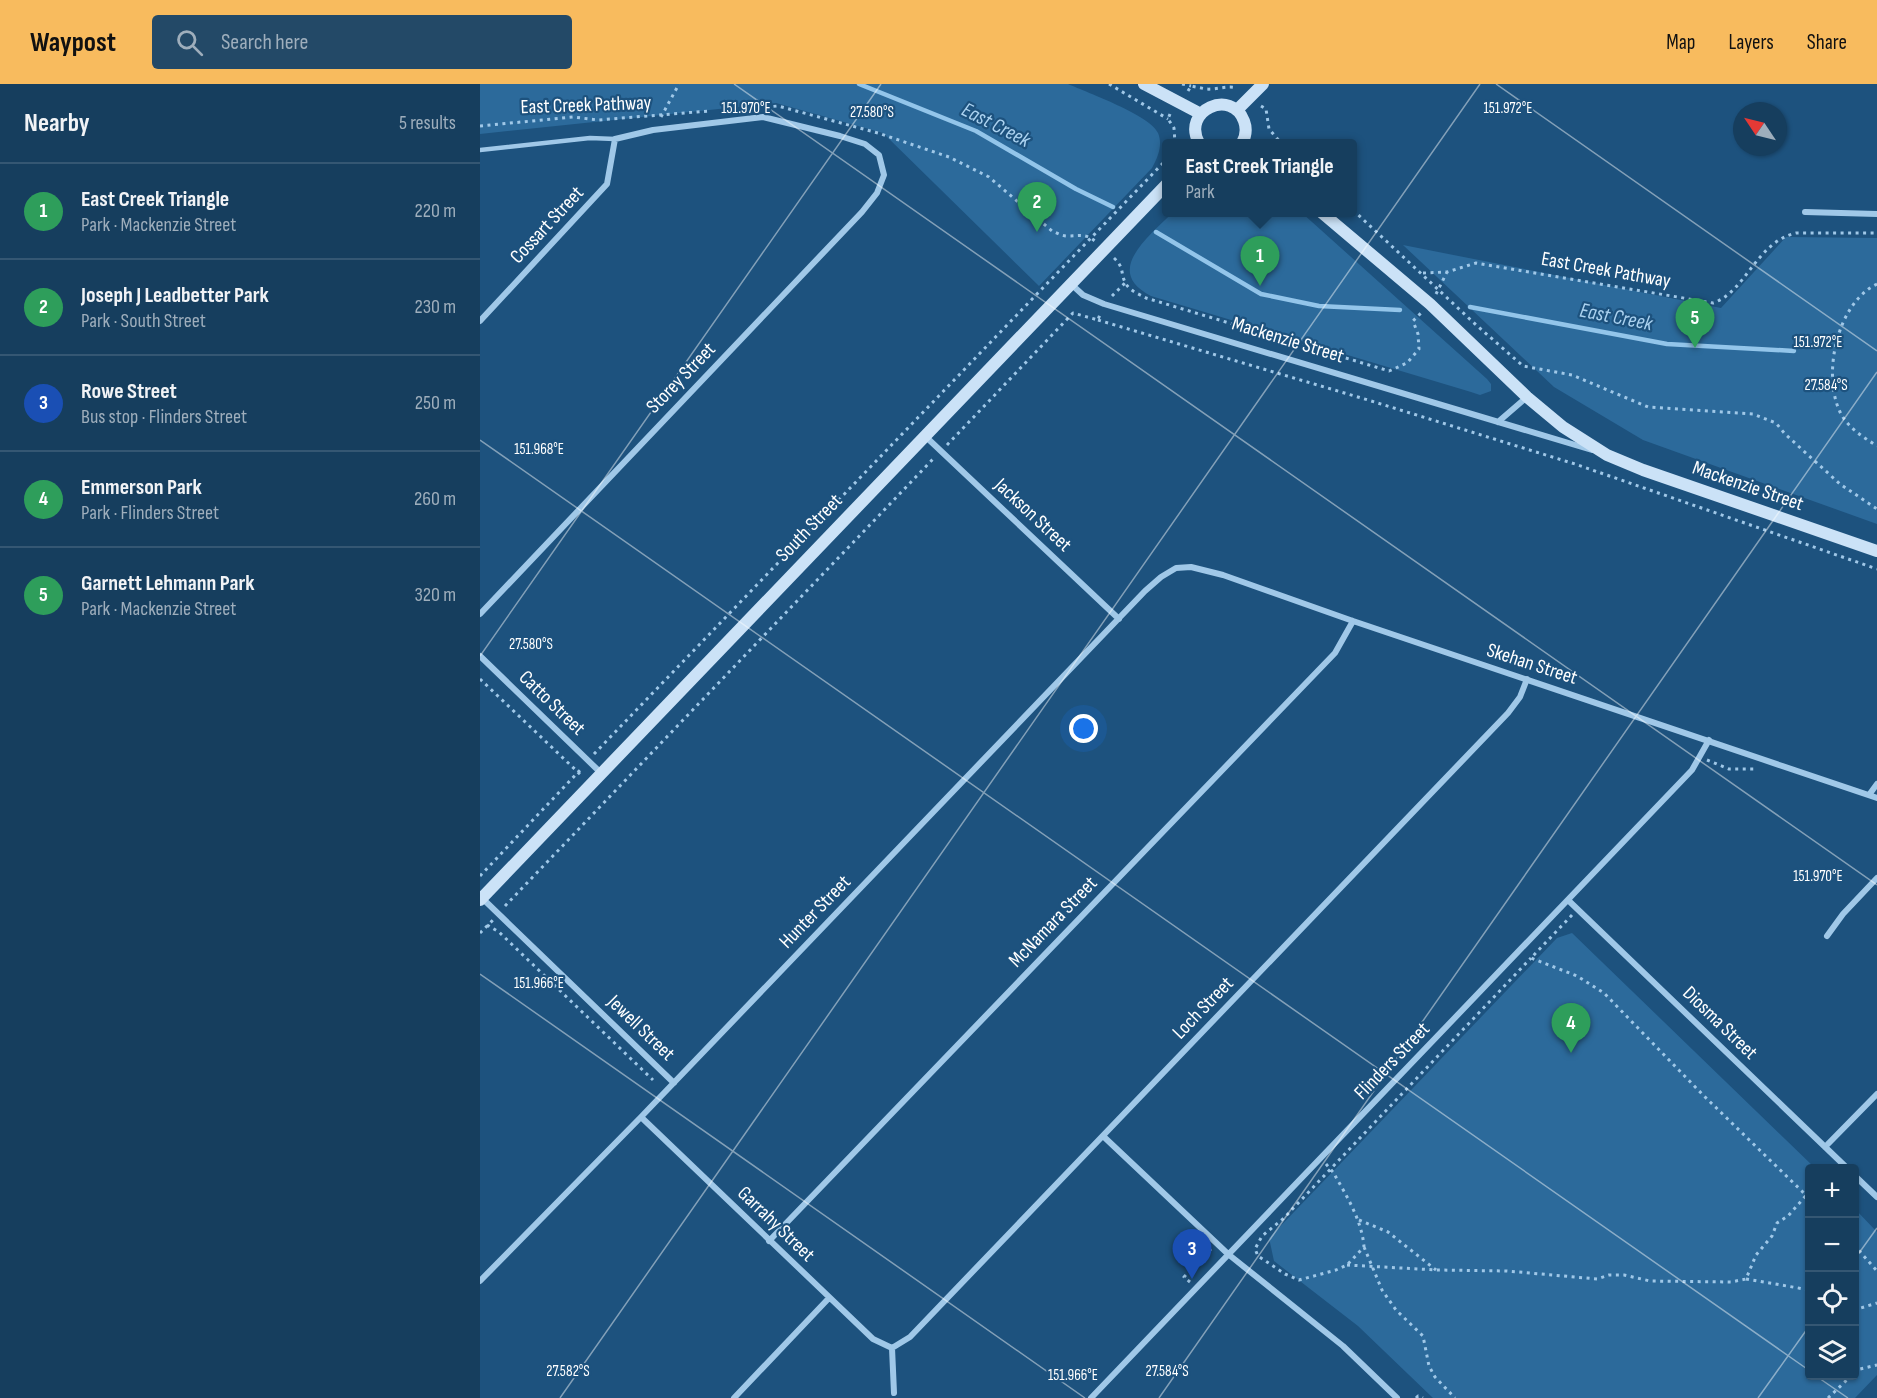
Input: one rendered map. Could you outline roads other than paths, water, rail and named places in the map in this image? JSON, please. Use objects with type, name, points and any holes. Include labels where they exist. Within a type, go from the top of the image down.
[{"type":"street","points":[[1144,84],[1201,114]]},
{"type":"street","points":[[1237,110],[1263,84]]},
{"type":"street","points":[[1197,139],[1196,122],[1201,114],[1207,109],[1222,104],[1237,110],[1245,124],[1244,139]]},
{"type":"street","name":"Storey Street","points":[[480,614],[862,212],[877,193],[884,175],[879,154],[865,144],[763,117],[653,130],[615,139]]},
{"type":"street","name":"Cossart Street","points":[[480,321],[607,184],[615,139]]},
{"type":"street","name":"South Street","points":[[481,899],[1162,189]]},
{"type":"street","points":[[1805,212],[1877,214]]},
{"type":"street","name":"Mackenzie Street","points":[[1326,217],[1430,304],[1527,397],[1563,428],[1607,455]]},
{"type":"street","name":"Mackenzie Street","points":[[1071,284],[1083,295],[1104,304],[1607,455],[1643,470],[1877,551]]},
{"type":"street","points":[[1498,422],[1527,397]]},
{"type":"street","name":"Jackson Street","points":[[925,435],[1119,619]]},
{"type":"street","name":"Skehan Street","points":[[1176,568],[1191,567],[1222,575],[1877,798]]},
{"type":"street","name":"Hunter Street","points":[[480,1281],[674,1083],[1119,619],[1161,577],[1176,568]]},
{"type":"street","name":"McNamara Street","points":[[769,1241],[1335,652],[1353,621]]},
{"type":"street","name":"Catto Street","points":[[480,656],[601,773]]},
{"type":"street","name":"Loch Street","points":[[892,1348],[910,1337],[1508,713],[1520,697],[1527,679]]},
{"type":"street","name":"Flinders Street","points":[[1091,1398],[1569,901],[1692,770],[1709,740]]},
{"type":"street","points":[[1869,795],[1877,784]]},
{"type":"street","points":[[1827,936],[1843,914],[1877,878]]},
{"type":"street","name":"Jewell Street","points":[[481,899],[674,1083]]},
{"type":"street","name":"Diosma Street","points":[[1569,901],[1843,1164]]},
{"type":"street","points":[[1826,1147],[1877,1094]]},
{"type":"street","name":"Garrahy Street","points":[[641,1117],[873,1339],[892,1348]]},
{"type":"street","points":[[1103,1136],[1228,1254],[1343,1346],[1397,1398]]},
{"type":"street","points":[[1859,1180],[1877,1197]]},
{"type":"street","points":[[734,1398],[829,1298]]},
{"type":"street","points":[[892,1348],[894,1393]]},
{"type":"lane","points":[[480,150],[590,138],[615,139]]},
{"type":"waterway","name":"East Creek","points":[[859,84],[976,131],[1076,189],[1113,207]]},
{"type":"waterway","name":"East Creek","points":[[1156,232],[1261,294],[1319,306],[1400,310]]},
{"type":"waterway","name":"East Creek","points":[[1470,307],[1667,344],[1794,351]]},
{"type":"place","name":"Joseph J Leadbetter Park","points":[[1037,232]]},
{"type":"place","name":"East Creek Triangle","points":[[1260,286]]},
{"type":"place","name":"Garnett Lehmann Park","points":[[1695,348]]},
{"type":"place","name":"Emmerson Park","points":[[1571,1053]]},
{"type":"place","name":"Rowe Street","points":[[1192,1279]]}]
